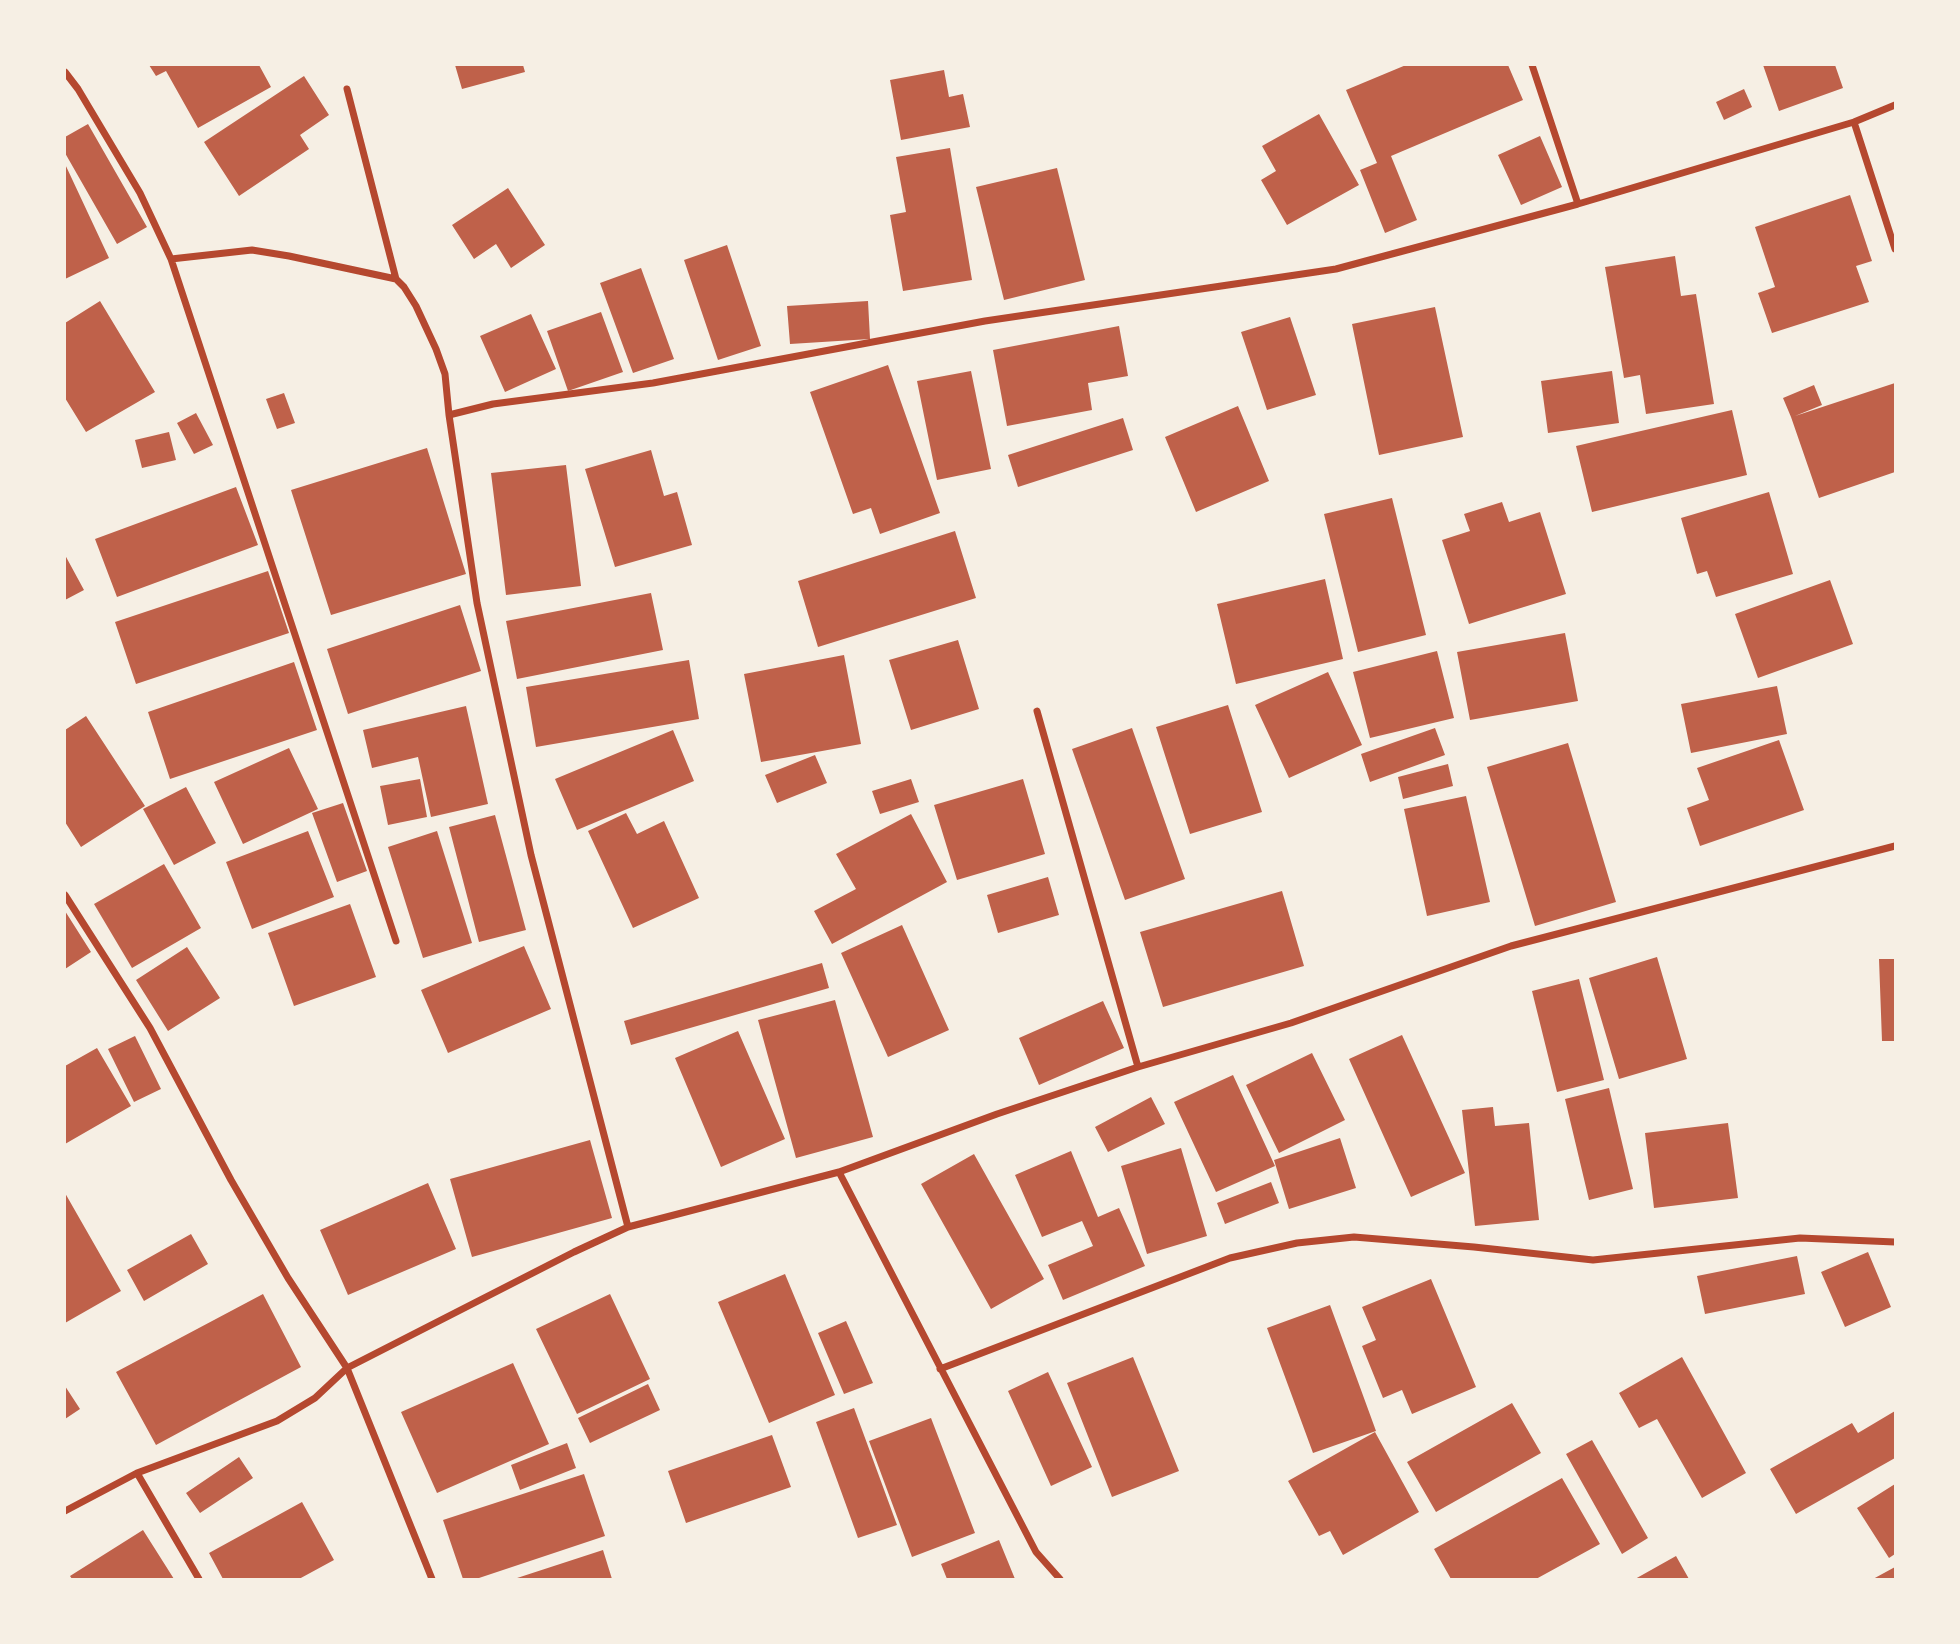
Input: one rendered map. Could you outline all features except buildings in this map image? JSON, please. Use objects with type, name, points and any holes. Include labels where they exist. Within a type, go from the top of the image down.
[{"type":"street","points":[[1532,65],[1578,204]]},
{"type":"street","points":[[65,72],[140,193],[171,259],[396,941]]},
{"type":"street","points":[[347,89],[397,279],[416,306],[445,374],[477,603],[531,855],[628,1227]]},
{"type":"street","points":[[449,415],[493,404],[653,383],[985,321],[1336,269],[1578,204],[1854,122],[1895,105]]},
{"type":"street","points":[[1854,122],[1895,250]]},
{"type":"street","points":[[171,259],[252,250],[397,279]]},
{"type":"street","points":[[1037,711],[1138,1067]]},
{"type":"street","points":[[65,1511],[137,1473],[277,1421],[315,1398],[347,1368],[628,1227],[839,1172],[998,1114],[1138,1067],[1291,1023],[1511,946],[1895,846]]},
{"type":"street","points":[[65,895],[150,1028],[231,1180],[282,1267],[347,1368],[432,1579]]},
{"type":"street","points":[[839,1172],[1036,1552],[1060,1579]]},
{"type":"street","points":[[940,1369],[1230,1258],[1297,1243],[1354,1237],[1593,1260],[1800,1238],[1895,1242]]},
{"type":"street","points":[[137,1473],[199,1579]]}]
